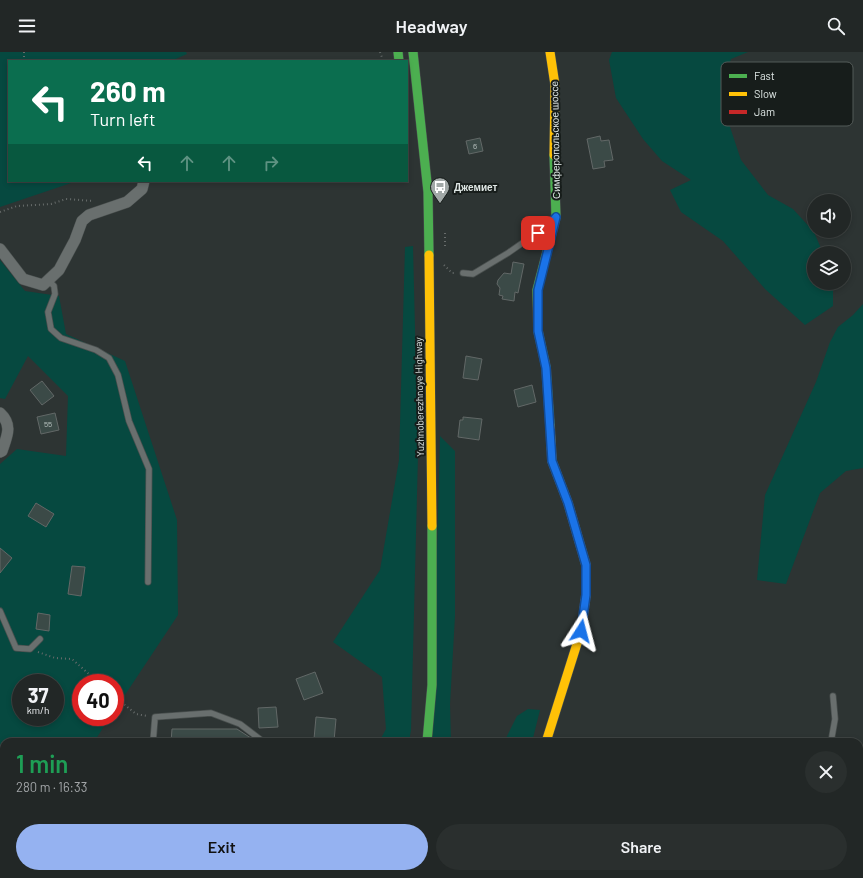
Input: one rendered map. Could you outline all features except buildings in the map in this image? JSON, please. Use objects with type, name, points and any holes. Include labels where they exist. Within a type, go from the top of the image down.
[{"type":"main road","name":"Симферопольское шоссе","points":[[548,738],[581,631],[586,595],[586,565],[568,503],[552,461],[546,368],[538,331],[538,290],[556,217],[554,168],[554,85],[550,52]]},
{"type":"main road","name":"Yuzhnoberezhnoye Highway","points":[[408,73],[418,99],[428,204],[432,512],[432,685],[427,738]]},
{"type":"main road","name":"Yuzhnoberezhnoye Highway","points":[[419,738],[423,684],[424,526],[420,310]]},
{"type":"street","points":[[0,249],[24,279],[43,285],[60,270],[75,240],[82,221],[89,215],[127,202],[142,189],[144,182]]},
{"type":"street","points":[[0,413],[6,418],[9,433],[0,452]]},
{"type":"lane","points":[[463,273],[473,274],[479,271],[548,226],[556,217]]},
{"type":"lane","points":[[48,280],[54,286],[55,294],[48,312],[51,329],[61,338],[96,350],[109,358],[118,375],[129,421],[149,469],[148,582]]},
{"type":"lane","points":[[0,611],[16,648],[30,649],[40,639]]},
{"type":"lane","points":[[831,738],[835,719],[833,696]]},
{"type":"lane","points":[[153,738],[155,717],[211,713],[240,724],[258,738]]},
{"type":"path","points":[[0,212],[17,206],[51,204],[66,199],[91,200],[112,208]]},
{"type":"path","points":[[30,649],[55,658],[72,659],[89,674]]},
{"type":"path","points":[[124,704],[136,714],[149,716]]},
{"type":"green space","points":[[0,52],[186,52],[187,54],[173,60],[8,60],[8,182],[74,182],[0,207]]},
{"type":"green space","points":[[612,52],[748,52],[731,59],[730,62],[721,62],[721,126],[730,126],[741,160],[768,195],[793,209],[807,224],[807,238],[817,238],[820,246],[807,246],[807,290],[833,290],[833,306],[805,325],[765,289],[723,241],[681,212],[670,190],[691,180],[662,161],[643,139],[616,98],[609,60]]},
{"type":"green space","points":[[413,246],[418,455],[411,730],[410,738],[381,738],[386,729],[382,677],[333,642],[380,570],[399,460],[405,247]]},
{"type":"green space","points":[[0,260],[25,291],[59,296],[66,334],[125,361],[177,520],[178,615],[124,696],[124,674],[72,674],[72,726],[104,726],[97,738],[0,738],[0,464],[17,449],[66,456],[68,396],[28,356],[5,399],[0,398]]},
{"type":"green space","points":[[863,304],[863,468],[846,471],[820,493],[786,584],[757,580],[765,495],[816,382],[830,342],[838,327],[853,315]]},
{"type":"green space","points":[[440,436],[455,451],[455,616],[450,704],[451,738],[432,738]]},
{"type":"green space","points":[[528,709],[540,710],[533,738],[506,738],[517,716]]},
{"type":"traffic: fast","points":[[398,52],[399,60]]},
{"type":"traffic: fast","points":[[413,52],[428,192],[429,255]]},
{"type":"traffic: fast","points":[[550,425],[546,367],[538,331],[537,290],[556,217],[554,155]]},
{"type":"traffic: fast","points":[[427,738],[432,685],[432,526]]},
{"type":"traffic: slow","points":[[550,52],[555,85],[554,155]]},
{"type":"traffic: slow","points":[[429,255],[432,526]]},
{"type":"traffic: slow","points":[[547,738],[581,631],[586,595],[586,565],[568,503],[552,461],[550,425]]},
{"type":"place","name":"Джемиет","points":[[440,204]]},
{"type":"route","points":[[538,233],[548,226],[556,217],[538,290],[538,331],[546,368],[552,461],[568,503],[586,565],[586,595],[581,631]]}]
